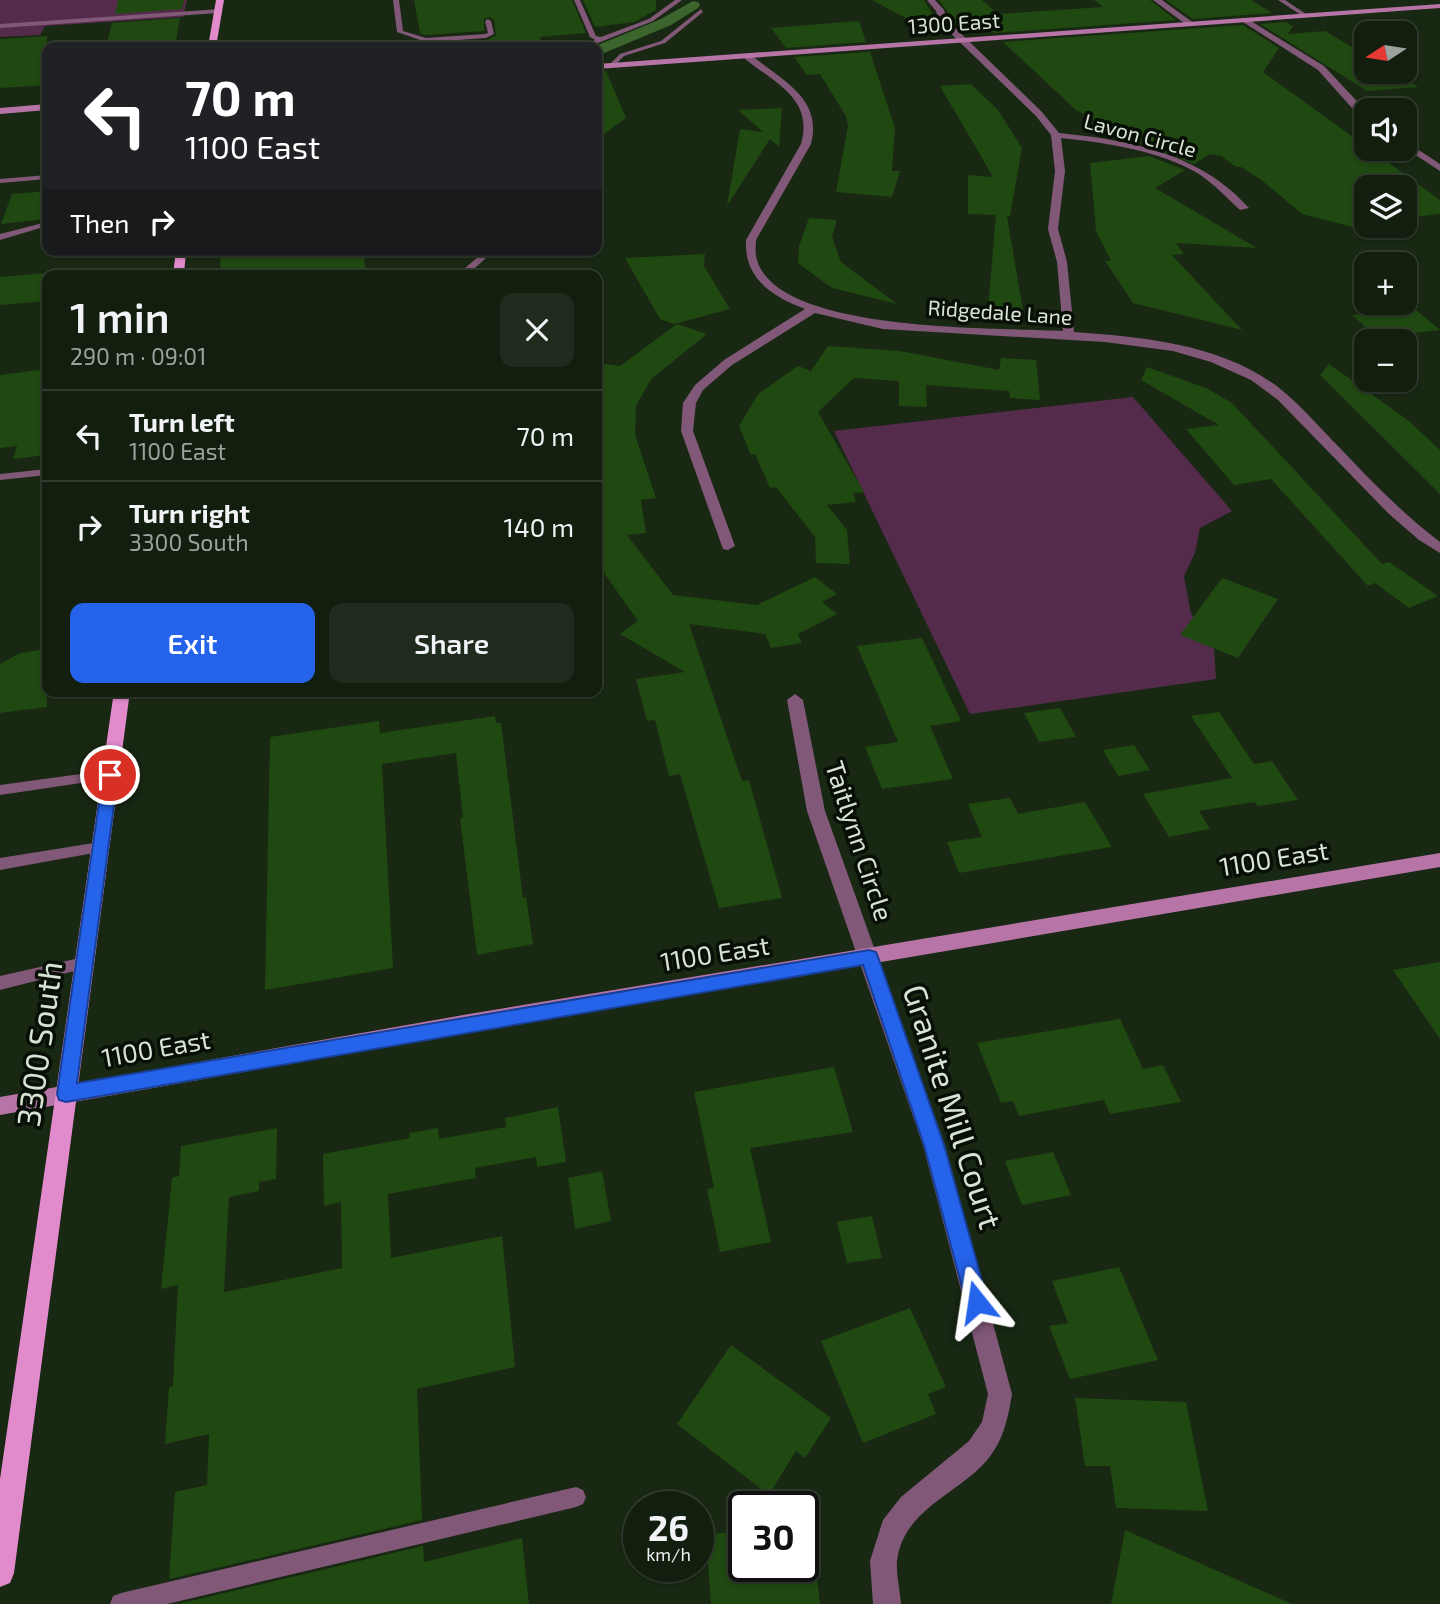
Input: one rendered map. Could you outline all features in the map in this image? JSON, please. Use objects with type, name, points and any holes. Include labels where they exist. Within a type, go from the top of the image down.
[{"type":"main road","points":[[213,42],[220,0]]},
{"type":"main road","name":"1300 East","points":[[602,67],[1440,6]]},
{"type":"main road","points":[[0,111],[42,107]]},
{"type":"main road","name":"3300 South","points":[[0,1573],[121,697]]},
{"type":"main road","name":"1100 East","points":[[0,1106],[1440,860]]},
{"type":"street","points":[[931,0],[940,10],[943,21],[1039,114],[1056,135],[1060,171],[1053,229],[1062,262],[1069,337]]},
{"type":"street","points":[[1157,0],[1191,24]]},
{"type":"street","points":[[0,26],[218,11]]},
{"type":"street","points":[[1246,20],[1320,67],[1354,107]]},
{"type":"street","name":"Ridgedale Lane","points":[[748,57],[793,91],[806,109],[810,127],[806,144],[751,240],[749,257],[756,271],[776,290],[813,309],[876,324],[1069,337],[1180,349],[1223,363],[1255,377],[1289,403],[1387,505],[1440,549]]},
{"type":"street","name":"Lavon Circle","points":[[1056,135],[1101,141],[1189,166],[1206,175],[1244,208]]},
{"type":"street","points":[[1417,152],[1440,168]]},
{"type":"street","points":[[728,546],[687,431],[690,400],[714,373],[813,309]]},
{"type":"street","name":"Taitlynn Circle","points":[[795,700],[816,811],[869,957]]},
{"type":"street","name":"Granite Mill Court","points":[[869,957],[943,1175],[1000,1394],[997,1422],[988,1439],[958,1468],[903,1513],[891,1531],[883,1567],[887,1604]]},
{"type":"lane","points":[[396,0],[400,32],[422,42]]},
{"type":"lane","points":[[577,0],[593,37],[603,40]]},
{"type":"lane","points":[[597,42],[651,20],[679,0]]},
{"type":"lane","points":[[1281,0],[1307,16]]},
{"type":"lane","points":[[611,66],[622,55],[663,42],[701,11]]},
{"type":"lane","points":[[441,42],[491,34],[488,21]]},
{"type":"lane","points":[[0,181],[42,177]]},
{"type":"lane","points":[[0,237],[42,225]]},
{"type":"lane","points":[[467,270],[484,256]]},
{"type":"lane","points":[[0,477],[42,473]]},
{"type":"lane","points":[[0,790],[110,775]]},
{"type":"lane","points":[[0,864],[100,847]]},
{"type":"lane","points":[[0,983],[84,963]]},
{"type":"lane","points":[[121,1604],[576,1497]]},
{"type":"shaded area","points":[[0,0],[187,0],[183,17],[45,26],[40,35],[0,37]]},
{"type":"shaded area","points":[[1133,397],[1232,511],[1200,528],[1195,553],[1184,576],[1191,614],[1214,649],[1216,679],[970,714],[834,431]]},
{"type":"building","points":[[118,0],[184,0],[182,9],[115,14]]},
{"type":"building","points":[[414,0],[572,0],[586,33],[540,37],[542,42],[462,42],[487,40],[496,35],[494,20],[489,17],[484,19],[484,31],[425,35],[420,33]]},
{"type":"building","points":[[583,0],[656,0],[656,10],[634,22],[595,27]]},
{"type":"building","points":[[872,0],[924,0],[941,28],[926,29]]},
{"type":"building","points":[[939,0],[982,0],[998,14],[1103,7],[1094,0],[1150,0],[1176,20],[994,33],[986,24],[957,26]]},
{"type":"building","points":[[1166,0],[1251,0],[1272,13],[1193,19]]},
{"type":"building","points":[[180,18],[176,42],[107,42],[112,23]]},
{"type":"building","points":[[859,21],[866,42],[786,48],[771,28]]},
{"type":"building","points":[[1286,22],[1293,26],[1288,34],[1325,31],[1354,48],[1354,83],[1260,24]]},
{"type":"building","points":[[1243,25],[1279,48],[1263,72],[1354,138],[1354,161],[1386,161],[1405,175],[1354,175],[1354,227],[1302,214],[1260,179],[1221,156],[1210,154],[1194,164],[1136,142],[1076,110],[1003,42]]},
{"type":"building","points":[[47,36],[47,42],[42,42],[42,85],[0,88],[0,39]]},
{"type":"building","points":[[870,52],[895,128],[892,171],[900,171],[892,197],[836,192],[848,126],[846,116],[820,74],[807,75],[794,57]]},
{"type":"building","points":[[602,71],[606,71],[626,118],[602,135]]},
{"type":"building","points":[[971,84],[998,110],[1022,148],[1010,216],[1007,216],[1023,311],[988,309],[996,215],[968,214],[968,175],[993,177],[940,86]]},
{"type":"building","points":[[1356,84],[1413,84],[1418,87],[1367,91]]},
{"type":"building","points":[[782,108],[779,147],[770,139],[727,206],[740,129],[763,132],[738,110]]},
{"type":"building","points":[[1149,156],[1185,170],[1155,188],[1257,248],[1176,243],[1184,254],[1172,255],[1242,330],[1133,303],[1105,261],[1111,261],[1096,231],[1090,163]]},
{"type":"building","points":[[1417,183],[1440,200],[1440,214],[1417,217]]},
{"type":"building","points":[[42,191],[42,220],[1,224],[12,194]]},
{"type":"building","points":[[809,218],[837,220],[832,237],[841,262],[897,304],[832,288],[798,263],[799,246]]},
{"type":"building","points":[[705,254],[704,266],[730,309],[674,324],[660,319],[625,258]]},
{"type":"building","points":[[364,256],[365,270],[221,270],[220,257]]},
{"type":"building","points":[[42,273],[42,301],[0,305],[0,277]]},
{"type":"building","points":[[1417,311],[1440,330],[1417,333],[1417,329],[1368,329],[1352,315],[1417,315]]},
{"type":"building","points":[[677,324],[707,334],[651,379],[636,406],[635,435],[656,498],[641,500],[646,533],[627,535],[673,595],[757,605],[815,577],[837,594],[822,602],[837,614],[798,634],[802,643],[771,648],[765,634],[689,624],[742,781],[749,780],[782,898],[719,908],[680,774],[669,776],[655,720],[647,721],[636,679],[685,672],[620,634],[638,621],[602,570],[602,364],[620,366]]},
{"type":"building","points":[[828,346],[900,351],[999,370],[1001,358],[1036,360],[1040,400],[1010,398],[1009,391],[926,385],[927,407],[899,406],[899,381],[854,378],[818,412],[864,492],[853,493],[856,502],[827,505],[847,530],[850,564],[816,563],[815,537],[776,487],[770,488],[755,454],[751,455],[739,426],[758,394],[798,366],[811,371]]},
{"type":"building","points":[[1329,364],[1354,382],[1354,392],[1368,392],[1409,421],[1440,450],[1440,494],[1320,375]]},
{"type":"building","points":[[1147,367],[1206,388],[1232,403],[1382,564],[1389,562],[1438,596],[1409,608],[1375,583],[1368,586],[1271,479],[1234,485],[1186,429],[1219,425],[1141,380]]},
{"type":"building","points":[[42,370],[42,456],[13,459],[17,446],[0,448],[0,375]]},
{"type":"building","points":[[1222,578],[1278,599],[1238,658],[1180,635]]},
{"type":"building","points":[[922,638],[961,721],[930,726],[953,779],[882,789],[865,747],[898,742],[857,646]]},
{"type":"building","points":[[42,650],[42,697],[47,697],[47,707],[0,713],[0,664],[20,653]]},
{"type":"building","points":[[1060,708],[1076,737],[1039,742],[1024,713]]},
{"type":"building","points":[[1219,712],[1254,764],[1272,761],[1298,800],[1258,806],[1255,802],[1199,811],[1210,829],[1169,837],[1143,794],[1232,778],[1191,716]]},
{"type":"building","points":[[495,716],[496,723],[501,723],[523,898],[526,897],[533,944],[477,955],[460,818],[463,818],[456,753],[382,764],[393,968],[265,990],[270,737],[379,721],[380,733]]},
{"type":"building","points":[[1134,745],[1150,770],[1118,776],[1103,750]]},
{"type":"building","points":[[1010,798],[1018,814],[1085,802],[1112,847],[959,873],[947,842],[982,837],[968,804]]},
{"type":"building","points":[[1440,962],[1440,1039],[1393,970]]},
{"type":"building","points":[[1120,1019],[1143,1069],[1163,1065],[1181,1102],[1110,1114],[1104,1100],[1019,1116],[1013,1101],[1001,1103],[977,1043]]},
{"type":"building","points":[[834,1067],[853,1132],[750,1148],[771,1242],[720,1252],[707,1189],[714,1188],[694,1092]]},
{"type":"building","points":[[558,1107],[566,1162],[537,1167],[536,1157],[475,1168],[476,1178],[388,1194],[391,1258],[502,1236],[515,1367],[417,1389],[422,1520],[169,1579],[175,1492],[207,1485],[209,1434],[165,1444],[169,1387],[173,1386],[178,1285],[161,1289],[172,1178],[179,1176],[181,1146],[277,1128],[276,1179],[259,1182],[259,1191],[229,1197],[224,1292],[342,1268],[341,1202],[324,1206],[323,1154],[410,1138],[409,1133],[438,1128],[439,1139],[506,1127],[505,1118]]},
{"type":"building","points":[[1053,1152],[1071,1195],[1022,1205],[1005,1161]]},
{"type":"building","points":[[602,1171],[611,1221],[575,1229],[568,1178]]},
{"type":"building","points":[[872,1216],[882,1258],[847,1263],[837,1222]]},
{"type":"building","points":[[1119,1267],[1158,1360],[1070,1379],[1049,1326],[1068,1323],[1052,1281]]},
{"type":"building","points":[[910,1308],[946,1387],[928,1394],[936,1414],[863,1443],[821,1341]]},
{"type":"building","points":[[731,1345],[831,1418],[805,1458],[796,1451],[771,1491],[764,1491],[677,1424]]},
{"type":"building","points":[[1075,1398],[1186,1402],[1208,1511],[1116,1508],[1110,1466],[1085,1466]]},
{"type":"building","points":[[1125,1530],[1292,1604],[1111,1604]]},
{"type":"building","points":[[728,1533],[728,1582],[817,1582],[820,1604],[711,1604],[709,1582],[714,1582],[714,1534]]},
{"type":"building","points":[[522,1538],[529,1604],[178,1604],[423,1546],[424,1562]]},
{"type":"waterway","points":[[602,49],[666,22],[693,5]]},
{"type":"route","points":[[110,775],[66,1094],[869,957],[934,1145],[977,1302]]}]
